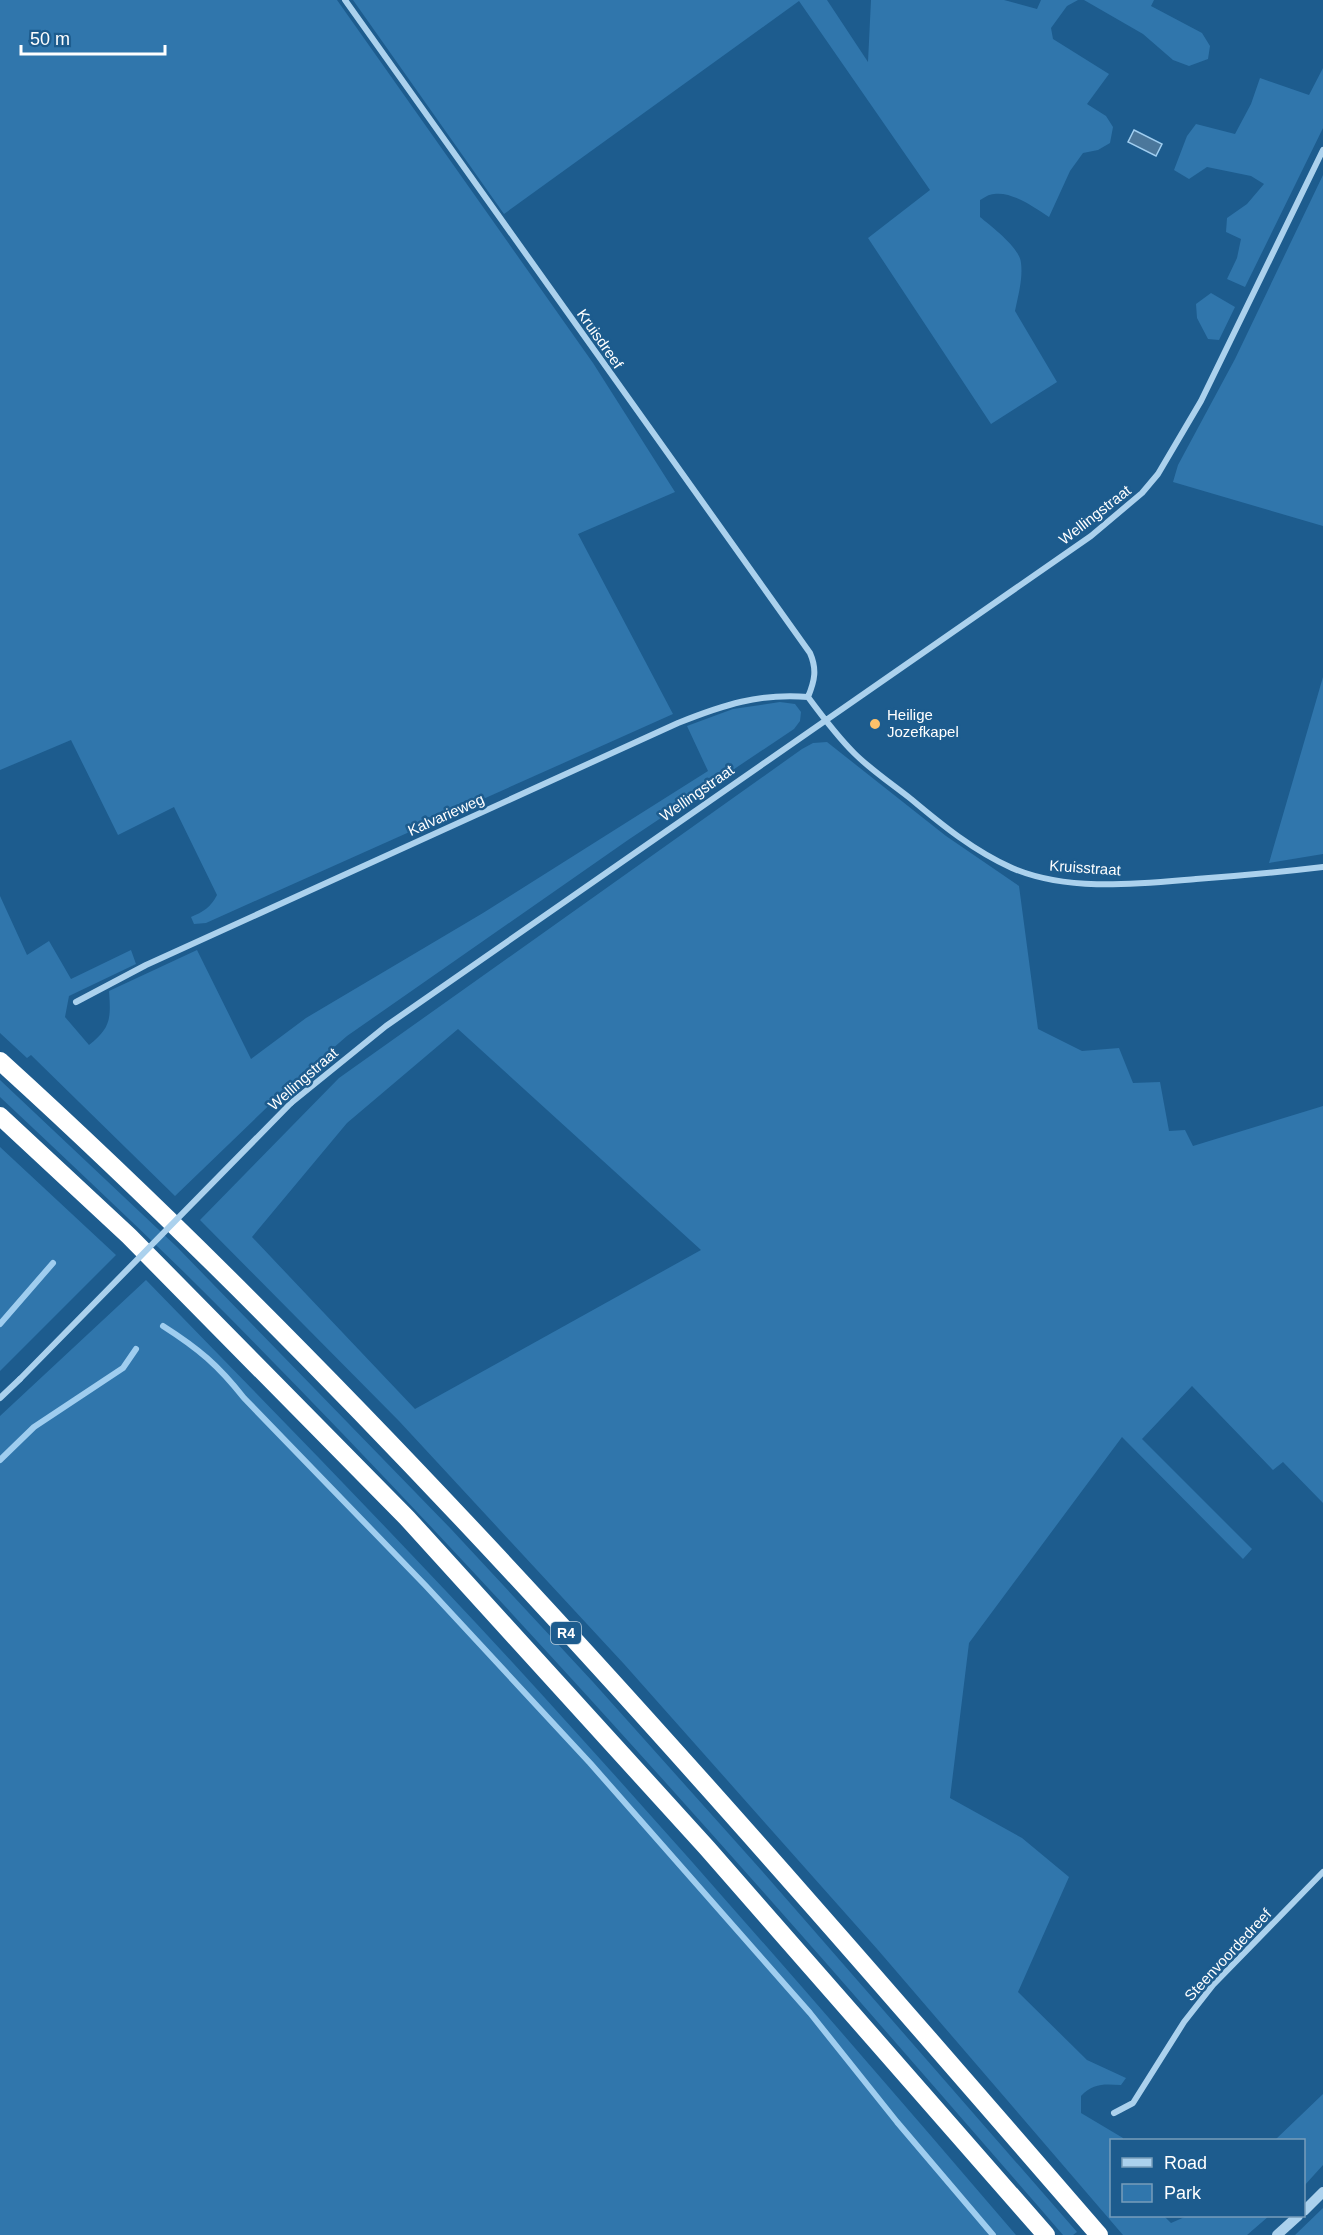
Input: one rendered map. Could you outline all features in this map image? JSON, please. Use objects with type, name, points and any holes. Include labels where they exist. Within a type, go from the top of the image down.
[{"type":"highway","name":"R4","points":[[0,1061],[152,1202],[293,1342],[434,1489],[738,1820],[1099,2235]]},
{"type":"highway","name":"R4","points":[[0,1116],[129,1236],[407,1518],[707,1848],[1046,2235]]},
{"type":"street","name":"Kruisdreef","points":[[345,0],[810,653],[815,666],[814,682],[808,697]]},
{"type":"street","name":"Wellingstraat","points":[[0,1398],[291,1103],[386,1026],[1091,536],[1142,493],[1154,480],[1201,401],[1323,150]]},
{"type":"street","name":"Kalvarieweg","points":[[76,1002],[156,960],[678,723],[752,698],[776,695],[808,697]]},
{"type":"street","points":[[808,697],[826,721]]},
{"type":"street","name":"Kruisstraat","points":[[826,721],[855,754],[955,835],[985,855],[1013,868],[1046,879],[1080,883],[1137,884],[1267,874],[1323,867]]},
{"type":"street","name":"Steenvoordedreef","points":[[1114,2113],[1133,2103],[1184,2022],[1213,1985],[1323,1872]]},
{"type":"street","points":[[1305,2210],[1323,2192]]},
{"type":"street","points":[[1277,2235],[1297,2217]]},
{"type":"green space","points":[[0,0],[337,0],[593,363],[675,492],[578,534],[673,714],[206,923],[194,924],[191,917],[206,909],[217,895],[174,807],[118,835],[71,740],[0,770]]},
{"type":"green space","points":[[353,0],[827,0],[868,62],[871,0],[1004,0],[1037,9],[1041,0],[1078,0],[1067,6],[1051,28],[1053,39],[1109,74],[1087,104],[1106,116],[1113,127],[1110,143],[1098,150],[1083,153],[1070,171],[1049,217],[1023,201],[1008,195],[992,194],[980,200],[980,217],[1005,238],[1019,257],[1021,275],[1015,311],[1057,382],[991,424],[868,238],[930,190],[799,1],[504,214]]},
{"type":"green space","points":[[1084,0],[1154,0],[1151,6],[1202,33],[1210,46],[1208,59],[1189,66],[1173,60],[1143,34]]},
{"type":"green space","points":[[1323,68],[1323,128],[1245,287],[1227,279],[1237,258],[1241,239],[1226,232],[1227,218],[1247,204],[1264,184],[1251,176],[1207,167],[1189,179],[1174,170],[1187,136],[1196,124],[1235,134],[1251,104],[1260,78],[1309,95]]},
{"type":"green space","points":[[1323,175],[1323,526],[1173,482],[1178,465],[1235,359]]},
{"type":"green space","points":[[1211,293],[1235,307],[1219,340],[1208,339],[1197,318],[1196,304]]},
{"type":"green space","points":[[1323,677],[1323,854],[1269,863]]},
{"type":"green space","points":[[780,702],[795,704],[801,712],[800,721],[794,729],[628,840],[347,1036],[286,1089],[175,1196],[31,1055],[27,1058],[0,1033],[0,896],[27,955],[49,941],[71,979],[131,950],[136,964],[69,996],[65,1017],[89,1045],[106,1028],[110,1008],[109,991],[197,950],[251,1059],[306,1018],[483,913],[708,771],[687,726],[733,709]]},
{"type":"green space","points":[[827,742],[946,836],[1019,886],[1038,1029],[1082,1051],[1119,1048],[1133,1083],[1160,1082],[1169,1131],[1185,1130],[1193,1146],[1323,1106],[1323,1503],[1283,1462],[1273,1470],[1192,1386],[1142,1439],[1252,1549],[1243,1559],[1122,1437],[969,1643],[950,1798],[1022,1838],[1069,1877],[1018,1992],[1087,2060],[1126,2078],[1121,2085],[1099,2085],[1081,2096],[1081,2113],[1123,2138],[1110,2139],[1110,2217],[1165,2217],[1171,2223],[1185,2217],[1268,2217],[1247,2235],[1123,2235],[878,1950],[624,1664],[399,1421],[200,1220],[339,1078],[813,743]],"holes":[[[458,1029],[701,1250],[415,1409],[252,1237],[347,1123]]]},
{"type":"green space","points":[[0,1080],[177,1247],[451,1529],[593,1682],[762,1871],[1077,2232],[1073,2235],[1063,2235],[756,1883],[547,1652],[335,1425],[226,1314],[0,1097]]},
{"type":"green space","points":[[0,1147],[116,1255],[0,1371]]},
{"type":"green space","points":[[146,1280],[397,1539],[545,1698],[900,2099],[1016,2235],[0,2235],[0,1416]]},
{"type":"green space","points":[[1323,2094],[1323,2165],[1305,2185],[1305,2139],[1276,2139]]},
{"type":"green space","points":[[1323,2208],[1323,2235],[1295,2235]]},
{"type":"shaded area","points":[[1134,130],[1162,144],[1156,156],[1128,142]]},
{"type":"waterway","points":[[0,1324],[53,1263]]},
{"type":"waterway","points":[[163,1326],[198,1350],[225,1376],[425,1585],[590,1763],[810,2013],[897,2122],[993,2235]]},
{"type":"waterway","points":[[0,1460],[34,1427],[123,1368],[136,1349]]},
{"type":"place","name":"Heilige Jozefkapel","points":[[875,724]]}]
